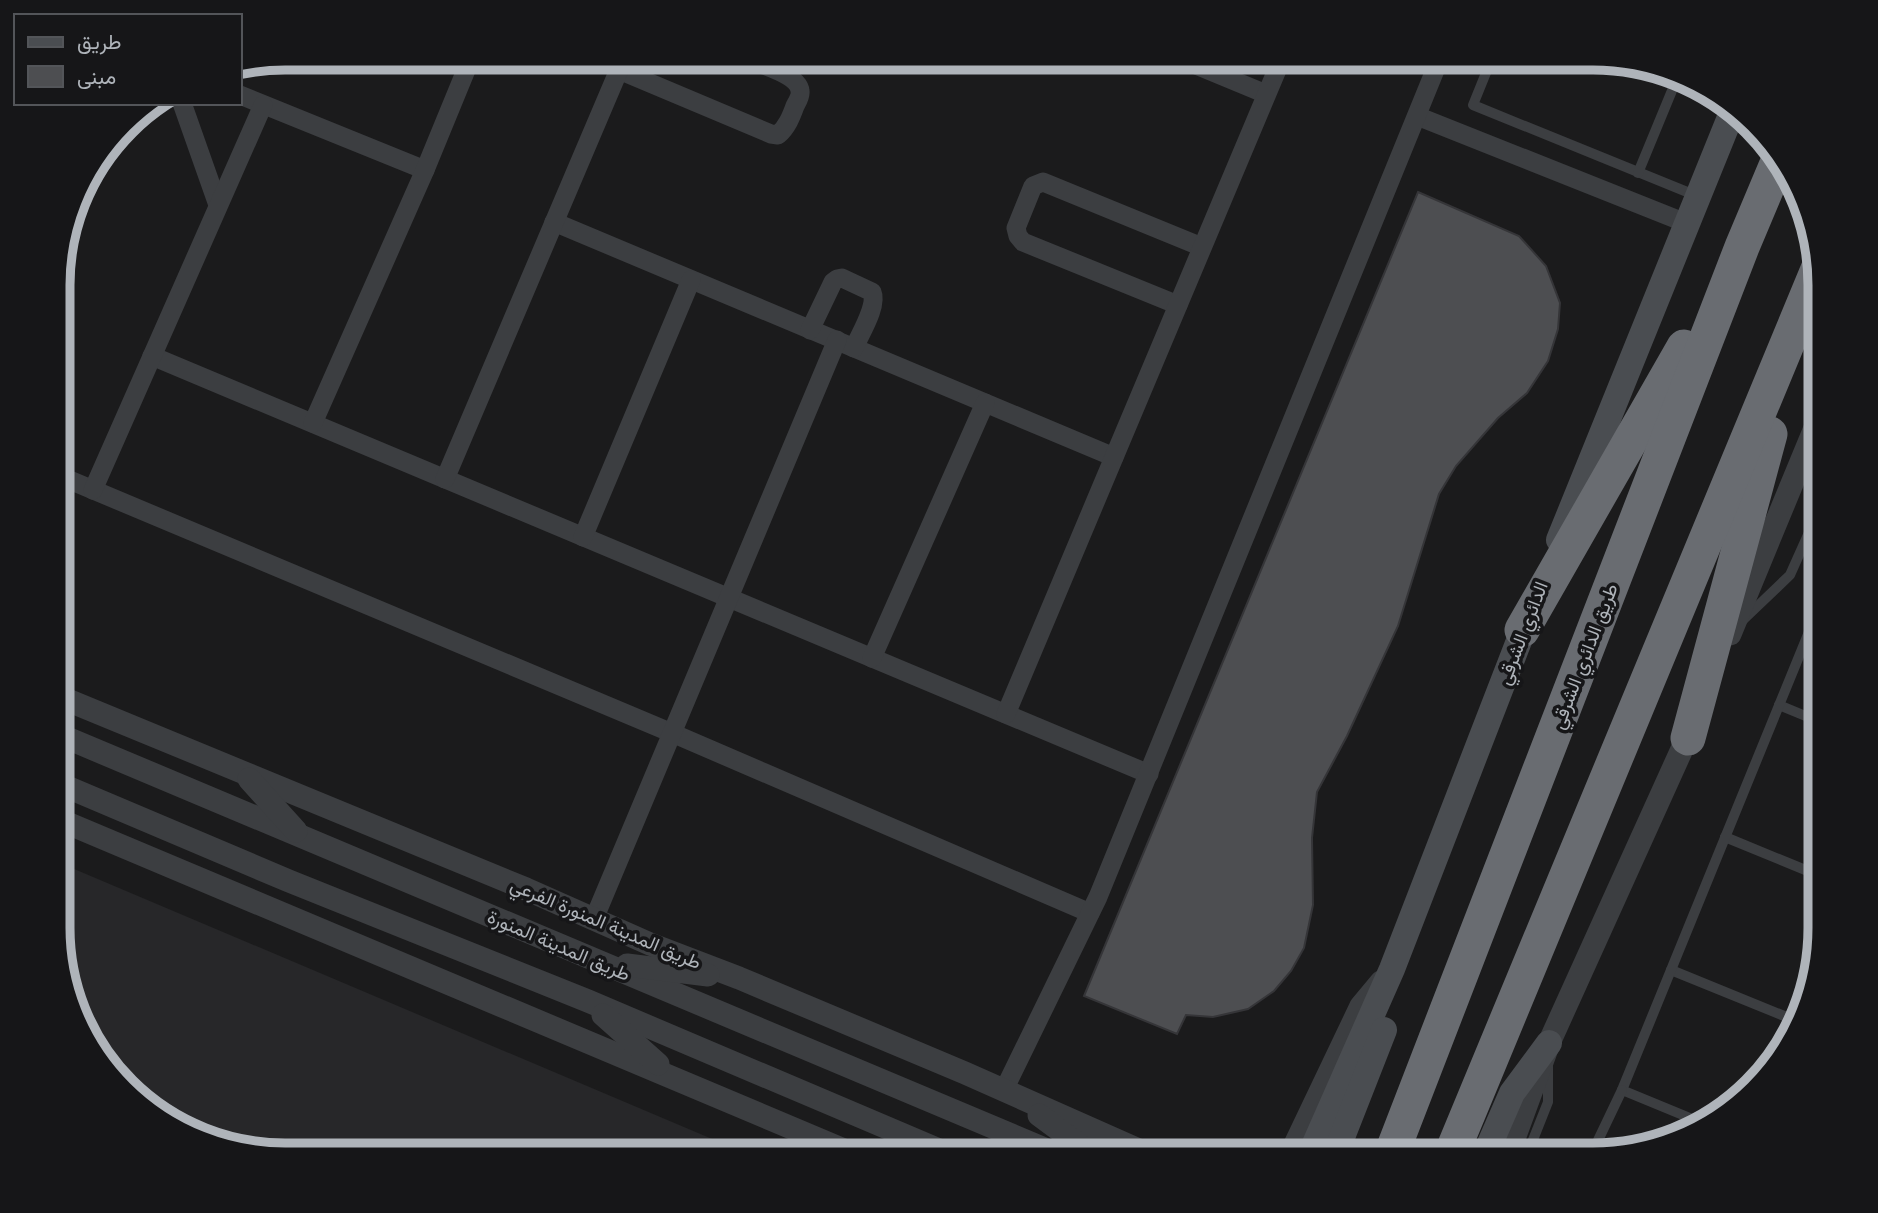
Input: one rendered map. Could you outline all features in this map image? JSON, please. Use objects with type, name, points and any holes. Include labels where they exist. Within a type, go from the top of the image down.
[{"type":"highway","name":"طريق الدائري الشرقي","points":[[1396,1143],[1742,247],[1775,169]]},
{"type":"highway","points":[[1522,630],[1742,247]]},
{"type":"highway","points":[[1456,1143],[1808,293]]},
{"type":"highway","points":[[1688,738],[1808,299]]},
{"type":"main road","name":"الدائري الشرقي","points":[[1315,1143],[1392,969],[1522,630],[1729,119]]},
{"type":"main road","points":[[1340,1143],[1388,1020],[1392,969]]},
{"type":"main road","points":[[1490,1143],[1512,1093],[1549,1043]]},
{"type":"street","points":[[313,423],[425,170],[466,70]]},
{"type":"street","points":[[445,479],[619,70]]},
{"type":"street","points":[[635,70],[778,135],[785,129],[800,97],[800,89],[790,76],[775,70]]},
{"type":"street","points":[[1208,70],[1266,94]]},
{"type":"street","points":[[1006,714],[1277,70]]},
{"type":"street","points":[[1077,1143],[1004,1090],[1098,897],[1435,70]]},
{"type":"street","points":[[242,96],[425,170]]},
{"type":"street","points":[[183,105],[219,205]]},
{"type":"street","points":[[93,490],[263,105]]},
{"type":"street","points":[[1416,116],[1686,223]]},
{"type":"street","points":[[1178,305],[1023,242],[1016,228],[1033,186],[1044,182],[1202,247]]},
{"type":"street","points":[[554,222],[1114,457]]},
{"type":"street","points":[[594,919],[729,597],[845,344],[873,306],[872,292],[842,278],[837,279],[833,282],[810,330]]},
{"type":"street","points":[[583,537],[691,280]]},
{"type":"street","points":[[152,355],[1149,774]]},
{"type":"street","points":[[872,658],[985,403]]},
{"type":"street","points":[[1512,1143],[1549,1043],[1688,738],[1808,445]]},
{"type":"street","points":[[70,480],[672,733],[1090,913]]},
{"type":"street","name":"طريق المدينة المنورة الفرعي","points":[[70,701],[526,889],[650,944],[739,978],[1123,1143]]},
{"type":"street","name":"طريق المدينة المنورة","points":[[70,739],[1030,1143]]},
{"type":"street","points":[[244,773],[300,836]]},
{"type":"street","points":[[70,788],[289,881],[588,1001],[922,1143]]},
{"type":"street","points":[[70,824],[828,1143]]},
{"type":"street","points":[[204,881],[289,881]]},
{"type":"street","points":[[600,962],[739,978]]},
{"type":"street","points":[[1296,1143],[1361,1006],[1392,969]]},
{"type":"street","points":[[588,1001],[673,1077]]},
{"type":"lane","points":[[1487,70],[1473,105],[1697,196]]},
{"type":"lane","points":[[1638,173],[1674,86]]},
{"type":"lane","points":[[1732,629],[1790,575],[1808,535]]},
{"type":"lane","points":[[1597,1143],[1622,1090],[1808,635]]},
{"type":"lane","points":[[1779,705],[1808,717]]},
{"type":"lane","points":[[1726,837],[1808,871]]},
{"type":"lane","points":[[1671,970],[1788,1018]]},
{"type":"lane","points":[[1532,1143],[1548,1102],[1549,1043]]},
{"type":"lane","points":[[1622,1090],[1692,1119]]},
{"type":"shaded area","points":[[70,867],[722,1143],[285,1143],[229,1136],[190,1121],[165,1107],[123,1070],[99,1036],[86,1011],[72,956]]},
{"type":"building","points":[[1418,192],[1519,236],[1546,266],[1560,303],[1558,329],[1548,361],[1527,393],[1498,418],[1456,466],[1439,494],[1398,626],[1347,736],[1317,792],[1312,838],[1313,905],[1304,948],[1291,971],[1274,991],[1248,1009],[1213,1017],[1186,1015],[1177,1034],[1084,996]]}]
